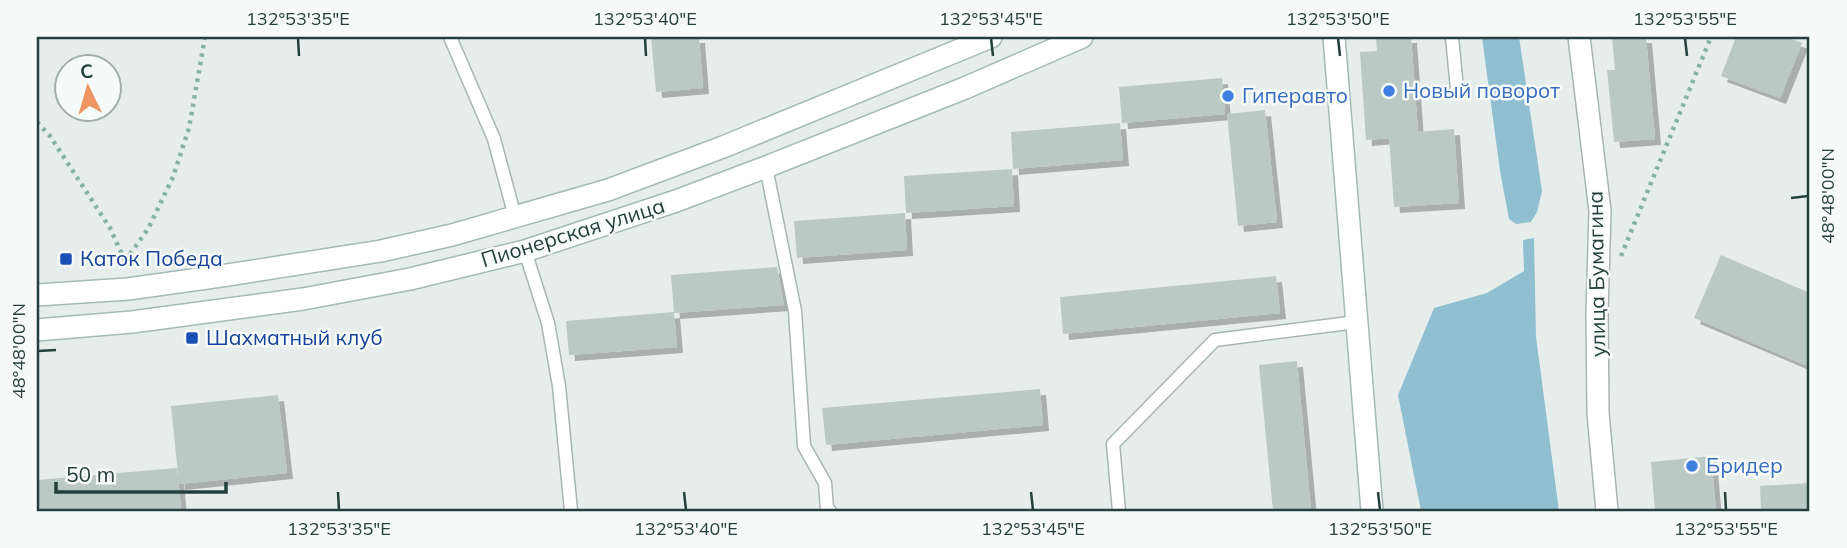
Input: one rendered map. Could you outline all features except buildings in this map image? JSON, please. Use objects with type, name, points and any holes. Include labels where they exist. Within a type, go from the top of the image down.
[{"type":"main road","name":"Пионерская улица","points":[[37,295],[128,289],[301,265],[453,235],[608,190],[710,152],[991,37]]},
{"type":"main road","name":"Пионерская улица","points":[[37,330],[132,322],[303,299],[410,279],[525,251],[676,201],[766,167],[953,93],[1082,37]]},
{"type":"main road","points":[[1334,37],[1372,511]]},
{"type":"main road","name":"улица Бумагина","points":[[1579,37],[1600,211],[1598,413],[1607,511]]},
{"type":"main road","points":[[515,217],[525,251]]},
{"type":"lane","points":[[450,37],[494,139],[515,217]]},
{"type":"lane","points":[[1452,37],[1457,89]]},
{"type":"lane","points":[[766,167],[795,310],[804,446],[825,483],[827,509],[830,511]]},
{"type":"lane","points":[[525,251],[548,323],[559,386],[571,511]]},
{"type":"lane","points":[[1119,511],[1113,444],[1215,340],[1357,322]]},
{"type":"path","points":[[37,122],[50,136],[110,228],[125,261],[148,229],[173,177],[190,128],[205,37]]},
{"type":"path","points":[[1618,262],[1711,37]]},
{"type":"water","points":[[1482,37],[1519,37],[1542,191],[1537,212],[1531,222],[1516,224],[1509,219]]},
{"type":"water","points":[[1534,238],[1536,337],[1559,511],[1421,511],[1398,395],[1434,308],[1487,293],[1524,271],[1523,240]]},
{"type":"place","name":"Новый поворот","points":[[1389,91]]},
{"type":"place","name":"Гиперавто","points":[[1228,96]]},
{"type":"place","name":"Каток Победа","points":[[66,259]]},
{"type":"place","name":"Шахматный клуб","points":[[192,338]]},
{"type":"place","name":"Бридер","points":[[1692,466]]}]
